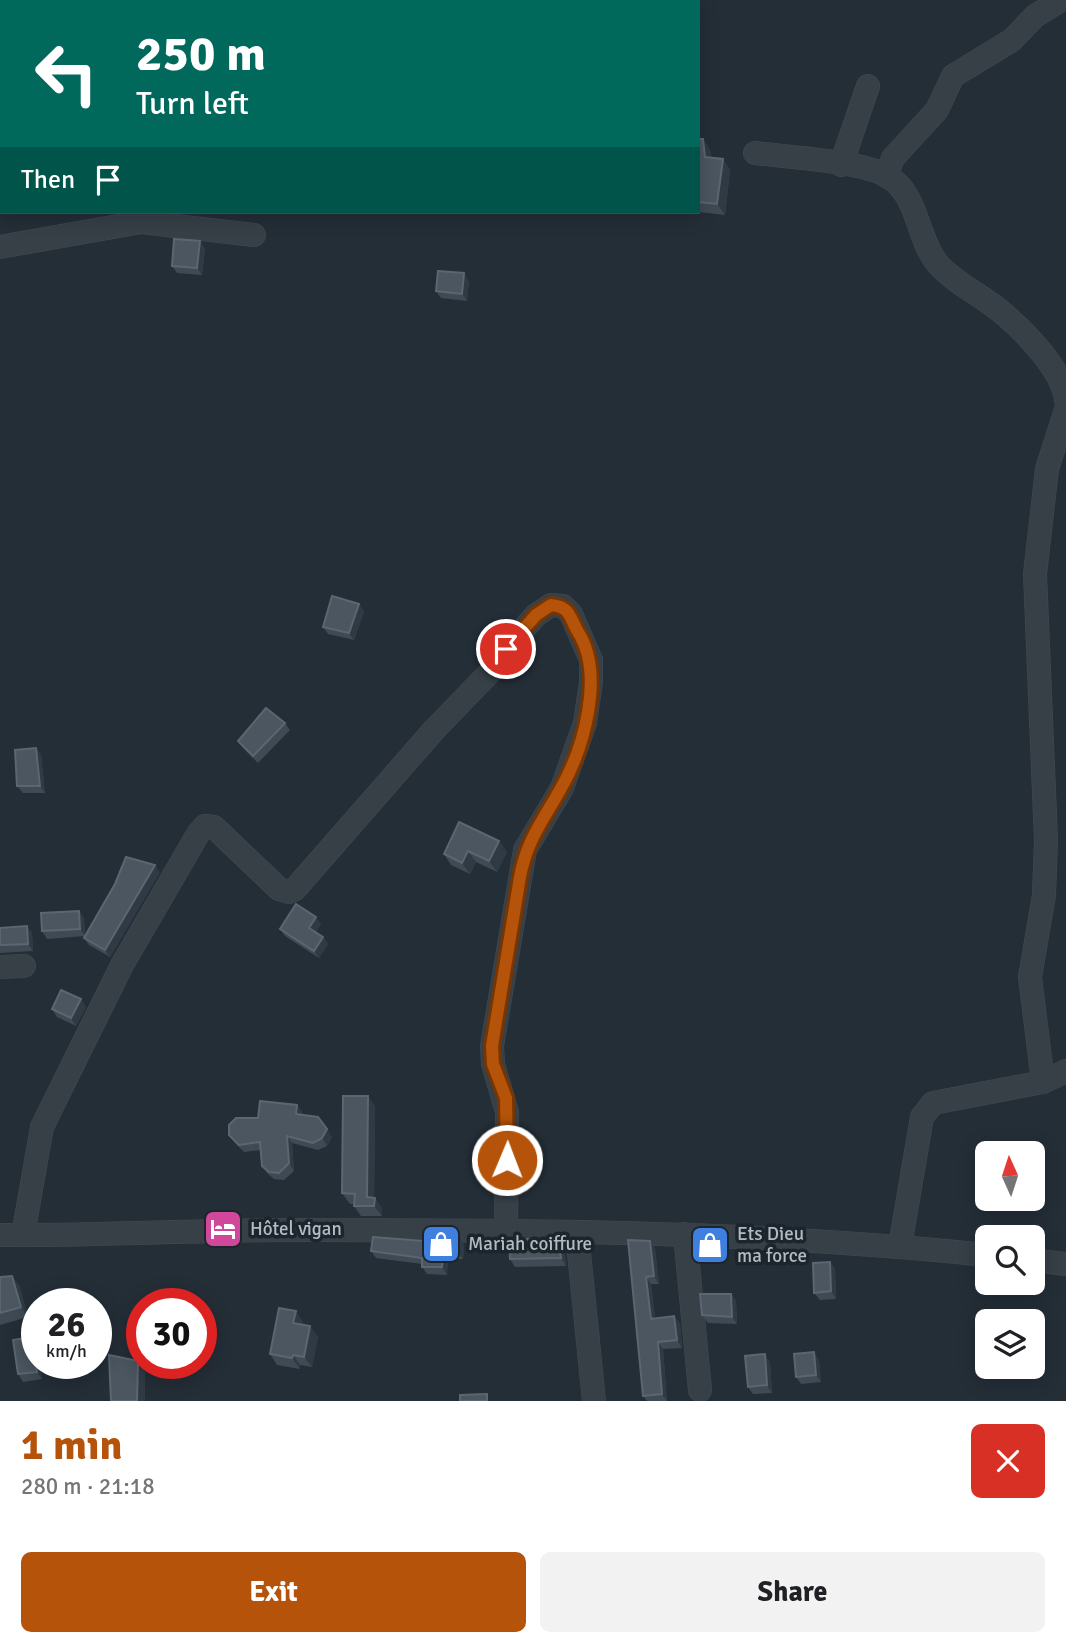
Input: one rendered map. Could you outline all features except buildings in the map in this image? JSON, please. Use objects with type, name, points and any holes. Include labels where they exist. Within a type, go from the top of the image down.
[{"type":"street","points":[[886,176],[894,158],[937,110],[953,76],[1012,40],[1035,16],[1061,0]]},
{"type":"street","points":[[841,164],[869,86]]},
{"type":"street","points":[[755,153],[841,164],[886,176],[898,185],[912,205],[936,262],[1005,315],[1061,376],[1066,400]]},
{"type":"street","points":[[0,247],[141,222],[254,235]]},
{"type":"street","points":[[1043,1082],[1030,977],[1044,895],[1046,840],[1035,574],[1047,469],[1066,410]]},
{"type":"street","points":[[23,1235],[42,1127],[122,965],[198,834],[205,826],[214,827],[279,889],[289,892],[295,889],[434,730],[495,667],[506,649],[536,615],[551,605],[563,606],[571,614],[591,660],[592,682],[585,723],[562,788],[525,850],[492,1046],[493,1064],[508,1112],[506,1233]]},
{"type":"street","points":[[0,967],[24,966]]},
{"type":"street","points":[[900,1246],[922,1117],[933,1103],[1043,1082],[1066,1071]]},
{"type":"street","points":[[0,1235],[289,1230],[685,1234],[900,1246],[975,1254]]},
{"type":"street","points":[[577,1233],[594,1401]]},
{"type":"street","points":[[685,1234],[701,1390]]},
{"type":"street","points":[[1045,1262],[1066,1264]]},
{"type":"place","name":"Hôtel vigan","points":[[223,1229]]},
{"type":"place","name":"Mariah coiffure","points":[[441,1244]]},
{"type":"place","name":"Ets Dieu ma force","points":[[710,1245]]},
{"type":"route","points":[[506,649],[536,615],[551,605],[563,606],[571,614],[584,641],[591,660],[592,682],[585,723],[562,788],[525,850],[520,877],[492,1046],[493,1064],[506,1098],[508,1112],[507,1160]]}]
